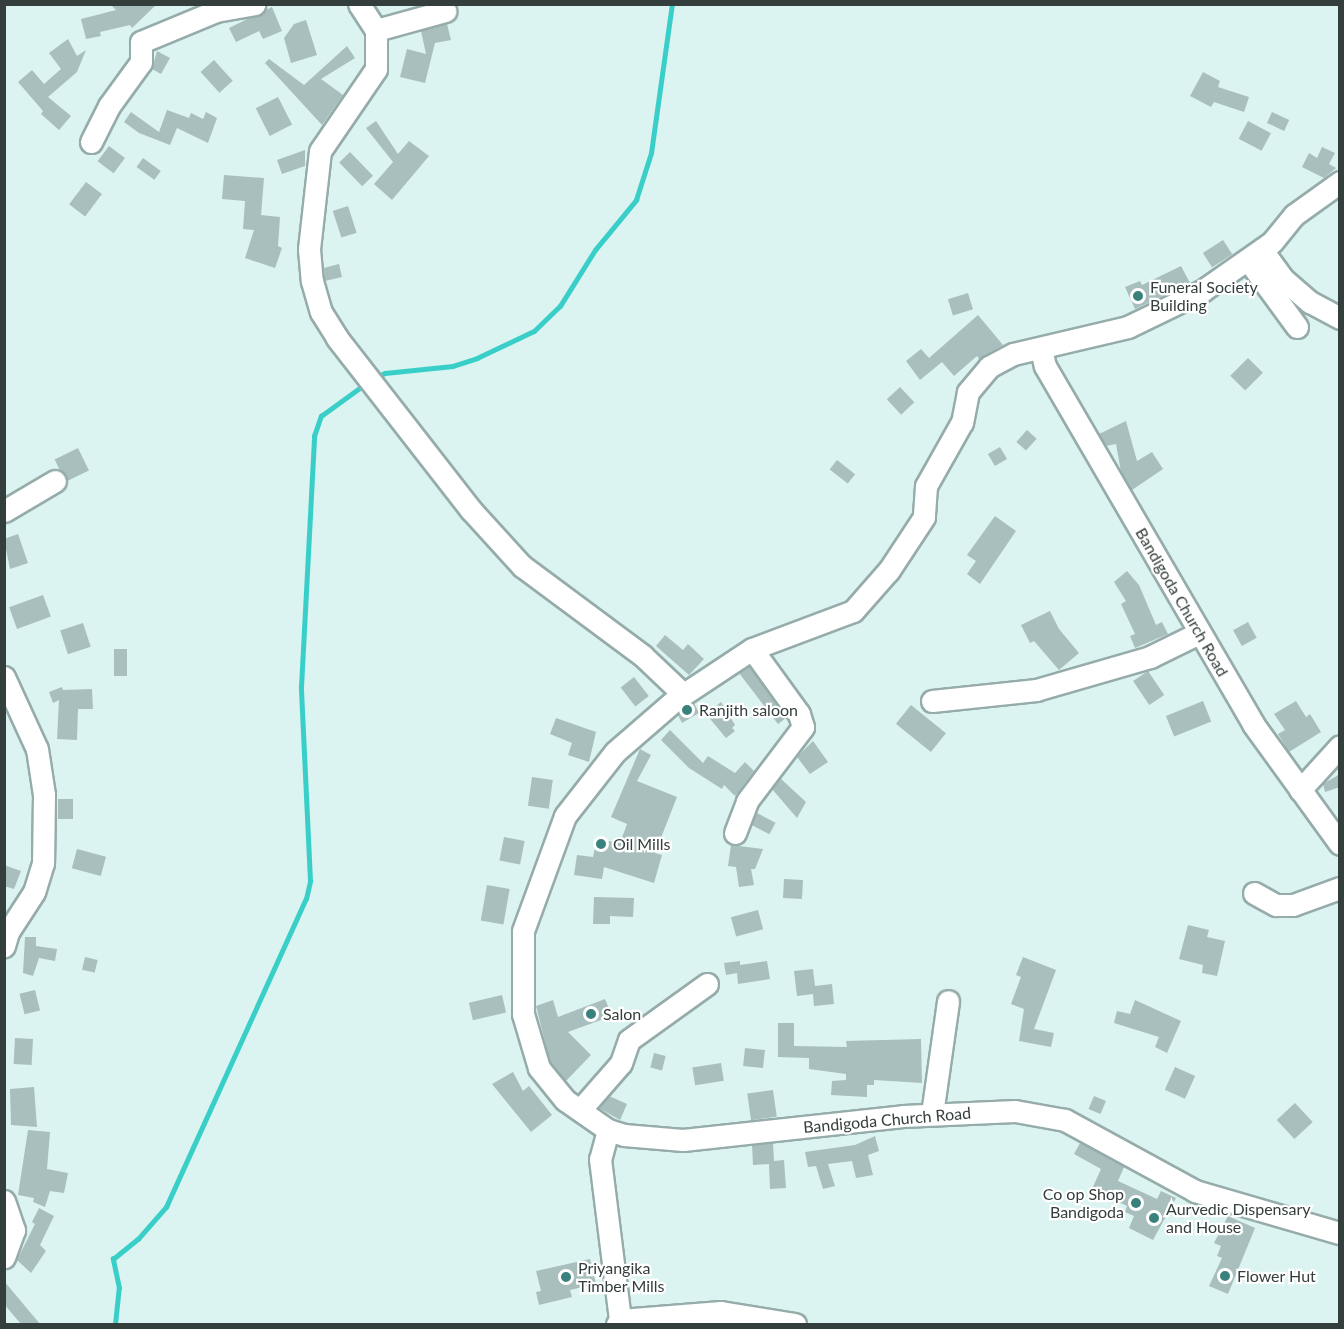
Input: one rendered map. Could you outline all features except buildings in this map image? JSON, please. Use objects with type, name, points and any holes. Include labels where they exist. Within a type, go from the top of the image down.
[{"type":"street","points":[[91,142],[109,106],[141,62],[141,42],[216,11],[254,4]]},
{"type":"street","points":[[359,4],[376,30],[376,69],[320,151],[314,179],[309,249],[312,281],[321,312],[336,338],[471,510],[522,566],[643,656],[683,694]]},
{"type":"street","points":[[376,30],[445,11]]},
{"type":"street","points":[[795,1324],[722,1312],[618,1322],[600,1159],[608,1130],[565,1100],[539,1068],[523,1014],[524,931],[565,816],[615,752],[683,694],[752,649],[853,611],[889,570],[924,517],[926,486],[962,422],[969,392],[989,367],[1013,354],[1128,327],[1202,291],[1255,255],[1294,215],[1340,182]]},
{"type":"street","points":[[1255,255],[1310,302],[1340,318]]},
{"type":"street","points":[[1255,255],[1297,327]]},
{"type":"street","name":"Bandigoda Church Road","points":[[1041,349],[1045,366],[1253,724],[1338,838]]},
{"type":"street","points":[[4,511],[55,482]]},
{"type":"street","points":[[932,701],[1036,690],[1150,657],[1199,633]]},
{"type":"street","points":[[735,833],[747,801],[803,727],[799,714],[752,649]]},
{"type":"street","points":[[4,677],[37,749],[44,795],[43,863],[34,892],[8,932],[4,946]]},
{"type":"street","points":[[1300,790],[1340,746]]},
{"type":"street","points":[[1254,893],[1276,905],[1293,905],[1340,888]]},
{"type":"street","points":[[580,1110],[621,1063],[629,1040],[707,984]]},
{"type":"street","points":[[932,1114],[948,1001]]},
{"type":"street","name":"Bandigoda Church Road","points":[[608,1130],[683,1140],[932,1114],[1015,1111],[1065,1120],[1195,1191],[1340,1233]]},
{"type":"street","points":[[4,1201],[14,1230],[4,1257]]},
{"type":"waterway","points":[[375,378],[385,373],[453,366],[477,358],[534,331],[560,306],[595,250],[636,200],[651,153],[672,4]]},
{"type":"waterway","points":[[115,1324],[119,1288],[113,1259],[138,1239],[166,1207],[306,899],[310,881],[301,687],[314,436],[321,416],[365,384]]},
{"type":"place","name":"Funeral Society Building","points":[[1138,296]]},
{"type":"place","name":"Ranjith saloon","points":[[687,710]]},
{"type":"place","name":"Oil Mills","points":[[601,844]]},
{"type":"place","name":"Salon","points":[[591,1014]]},
{"type":"place","name":"Co op Shop Bandigoda","points":[[1136,1203]]},
{"type":"place","name":"Aurvedic Dispensary and House","points":[[1154,1218]]},
{"type":"place","name":"Flower Hut","points":[[1225,1276]]},
{"type":"place","name":"Priyangika Timber Mills","points":[[566,1277]]}]
